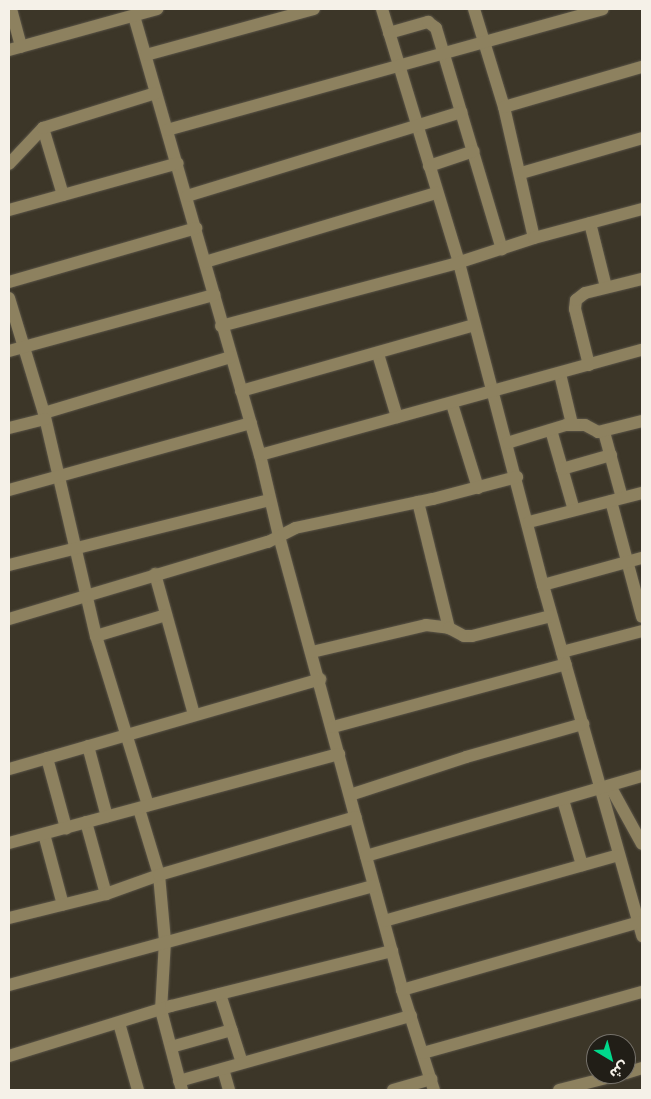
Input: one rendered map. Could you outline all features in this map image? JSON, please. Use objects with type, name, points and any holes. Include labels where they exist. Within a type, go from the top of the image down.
[{"type":"street","points":[[12,9],[15,49],[157,9]]},
{"type":"street","points":[[146,55],[314,9]]},
{"type":"street","points":[[382,9],[459,263],[492,392],[517,477],[551,616],[583,724],[605,787],[619,854],[642,936]]},
{"type":"street","points":[[474,9],[486,43],[504,107],[521,173],[534,238]]},
{"type":"street","points":[[167,130],[603,9]]},
{"type":"street","points":[[134,16],[178,163],[221,326],[260,455],[279,536],[333,727],[402,990],[432,1085],[392,1090]]},
{"type":"street","points":[[389,33],[430,23],[436,28],[502,249]]},
{"type":"street","points":[[504,107],[642,67]]},
{"type":"street","points":[[9,164],[43,128],[156,93]]},
{"type":"street","points":[[187,196],[418,127],[461,112]]},
{"type":"street","points":[[43,128],[63,196]]},
{"type":"street","points":[[521,173],[642,138]]},
{"type":"street","points":[[429,166],[474,151]]},
{"type":"street","points":[[9,210],[178,163]]},
{"type":"street","points":[[205,262],[437,193]]},
{"type":"street","points":[[221,326],[459,263],[534,238],[642,209]]},
{"type":"street","points":[[590,223],[606,287]]},
{"type":"street","points":[[9,282],[196,228]]},
{"type":"street","points":[[589,365],[575,303],[585,293],[642,279]]},
{"type":"street","points":[[9,351],[214,295]]},
{"type":"street","points":[[9,298],[44,416],[56,478],[84,594],[127,735],[159,875],[165,941],[161,1010],[181,1086],[242,1063],[410,1016]]},
{"type":"street","points":[[241,391],[378,354],[474,325]]},
{"type":"street","points":[[260,455],[397,417],[452,404],[642,350]]},
{"type":"street","points":[[378,354],[397,417]]},
{"type":"street","points":[[9,428],[231,357]]},
{"type":"street","points":[[560,374],[572,424]]},
{"type":"street","points":[[452,404],[478,488]]},
{"type":"street","points":[[507,443],[572,424],[604,432],[642,421]]},
{"type":"street","points":[[9,490],[251,423]]},
{"type":"street","points":[[551,430],[574,510]]},
{"type":"street","points":[[604,432],[611,455],[627,562],[642,617]]},
{"type":"street","points":[[562,469],[611,455]]},
{"type":"street","points":[[9,619],[84,594],[268,542],[315,523],[418,502],[517,477]]},
{"type":"street","points":[[528,522],[642,493]]},
{"type":"street","points":[[9,565],[270,500]]},
{"type":"street","points":[[418,502],[449,628]]},
{"type":"street","points":[[543,585],[642,558]]},
{"type":"street","points":[[155,574],[194,716]]},
{"type":"street","points":[[96,636],[166,616]]},
{"type":"street","points":[[312,652],[426,626],[449,628],[464,636],[472,636],[551,616]]},
{"type":"street","points":[[333,727],[564,658],[642,631]]},
{"type":"street","points":[[9,769],[320,680]]},
{"type":"street","points":[[350,795],[466,757],[583,724]]},
{"type":"street","points":[[88,746],[107,817]]},
{"type":"street","points":[[9,843],[339,754]]},
{"type":"street","points":[[47,758],[66,828]]},
{"type":"street","points":[[366,856],[642,776]]},
{"type":"street","points":[[605,787],[642,844]]},
{"type":"street","points":[[563,800],[582,865]]},
{"type":"street","points":[[9,918],[106,894],[159,875],[356,817]]},
{"type":"street","points":[[86,822],[106,894]]},
{"type":"street","points":[[44,834],[63,905]]},
{"type":"street","points":[[384,921],[619,854]]},
{"type":"street","points":[[9,984],[374,886]]},
{"type":"street","points":[[402,990],[639,922]]},
{"type":"street","points":[[9,1056],[161,1010],[392,951]]},
{"type":"street","points":[[423,1053],[642,992]]},
{"type":"street","points":[[220,994],[242,1063]]},
{"type":"street","points":[[120,1023],[138,1090]]},
{"type":"street","points":[[171,1047],[232,1030]]},
{"type":"street","points":[[223,1069],[228,1090]]},
{"type":"street","points":[[559,1090],[586,1083]]}]
